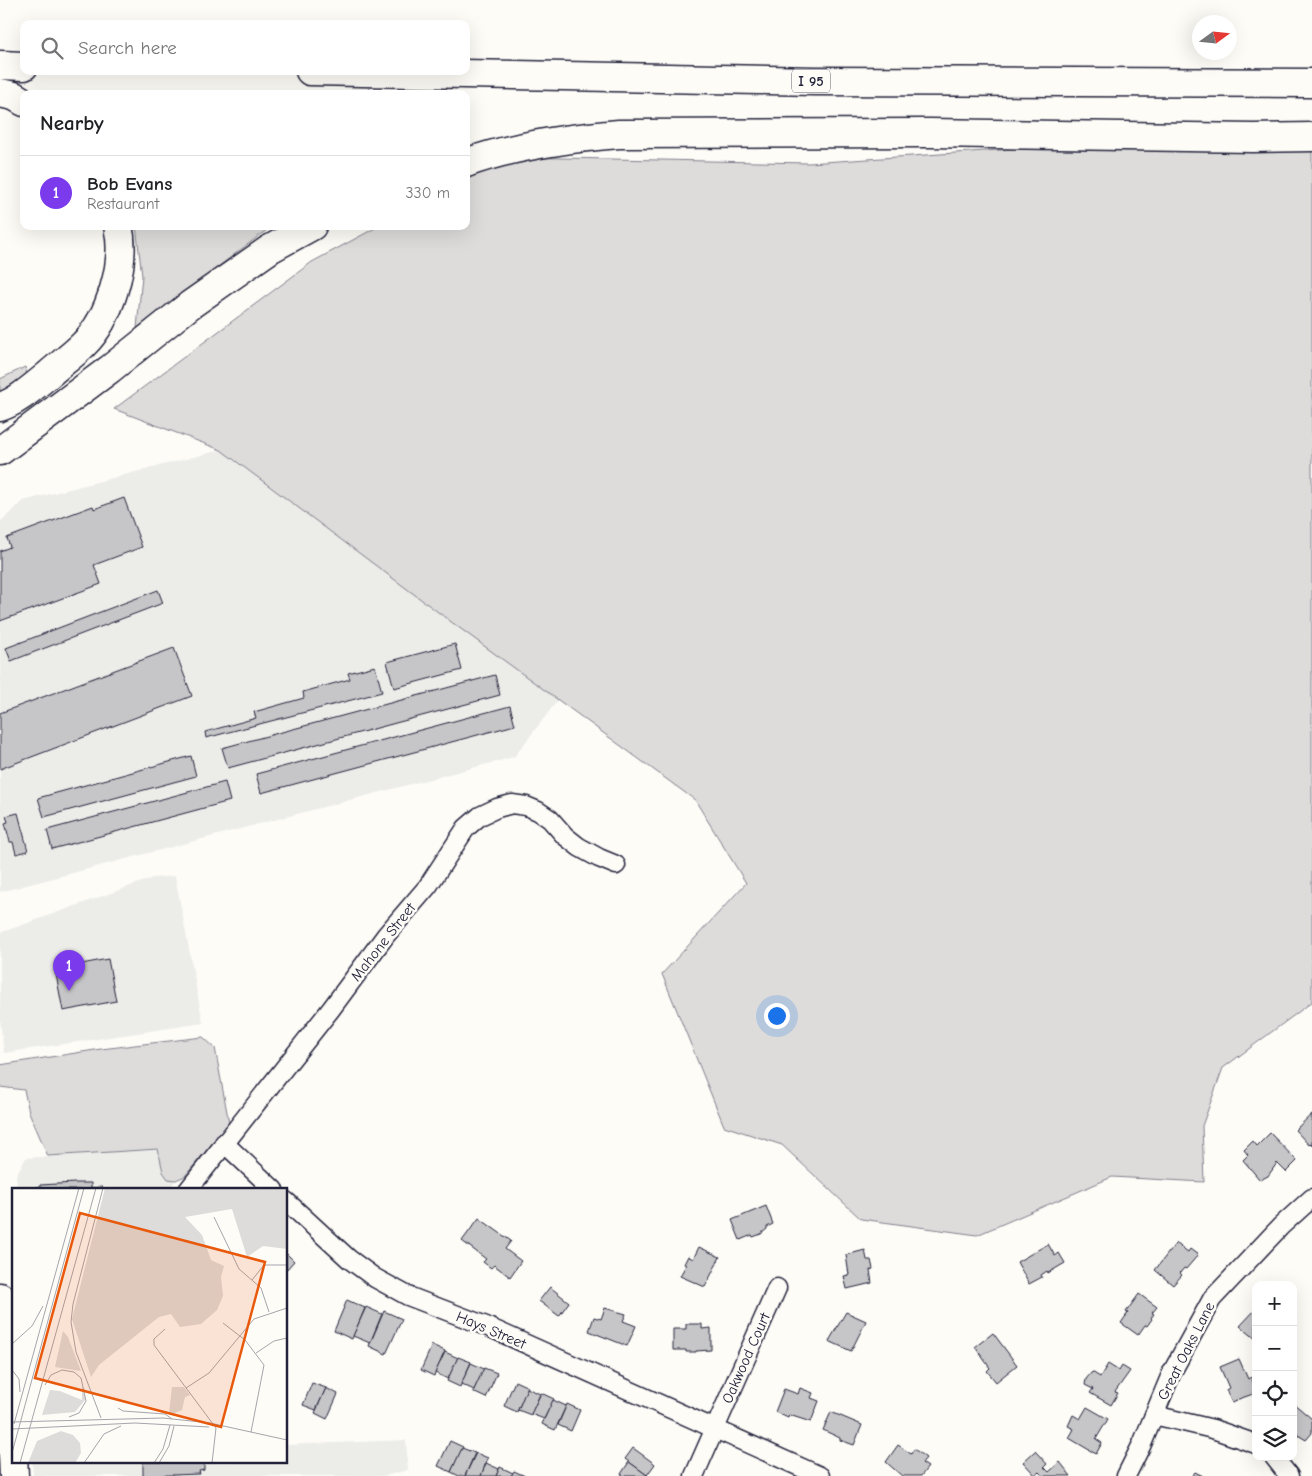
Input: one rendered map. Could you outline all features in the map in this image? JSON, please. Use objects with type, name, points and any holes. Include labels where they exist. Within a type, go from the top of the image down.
[{"type":"highway","points":[[0,65],[20,66]]},
{"type":"highway","name":"I 95","points":[[470,74],[814,81],[1312,83]]},
{"type":"highway","points":[[0,93],[14,96],[20,100]]},
{"type":"highway","points":[[470,162],[482,157],[579,138],[619,134],[930,133],[1253,138],[1312,137]]},
{"type":"highway","points":[[0,408],[10,404],[84,344],[102,319],[111,297],[117,274],[120,250],[118,230]]},
{"type":"highway","points":[[0,451],[110,369],[190,305],[270,250],[305,230]]},
{"type":"highway","points":[[0,1297],[10,1391],[6,1418],[12,1462]]},
{"type":"street","name":"Mahone Street","points":[[190,1188],[331,1010],[386,935],[428,886],[466,828],[480,816],[497,808],[512,804],[526,806],[550,819],[565,836],[580,847],[616,865]]},
{"type":"street","points":[[224,1143],[272,1188]]},
{"type":"street","name":"Great Oaks Lane","points":[[1126,1476],[1142,1444],[1172,1372],[1212,1299],[1281,1226],[1312,1198]]},
{"type":"street","name":"Hays Street","points":[[288,1203],[349,1259],[375,1278],[408,1296],[486,1326],[820,1476]]},
{"type":"street","name":"Oakwood Court","points":[[694,1476],[777,1288]]},
{"type":"street","points":[[1154,1415],[1213,1429],[1252,1443]]},
{"type":"street","points":[[1277,1461],[1289,1476]]},
{"type":"shaded area","points":[[1312,139],[1312,1002],[1223,1068],[1202,1126],[1204,1182],[1112,1177],[977,1235],[861,1219],[782,1145],[724,1126],[662,974],[746,883],[695,800],[450,621],[221,450],[114,409],[312,262],[372,230],[470,230],[470,178],[511,157],[809,163],[1131,141]]},
{"type":"shaded area","points":[[136,230],[267,230],[137,328],[142,276]]},
{"type":"shaded area","points":[[25,367],[28,377],[0,395],[0,379]]},
{"type":"shaded area","points":[[221,450],[558,700],[514,757],[0,892],[0,522],[23,501]]},
{"type":"shaded area","points":[[175,876],[203,1023],[4,1053],[0,1019],[0,933],[153,878]]},
{"type":"shaded area","points":[[203,1037],[215,1048],[229,1123],[185,1176],[176,1180],[168,1179],[163,1172],[158,1149],[48,1156],[29,1112],[24,1090],[0,1087],[0,1065],[101,1049]]},
{"type":"shaded area","points":[[158,1149],[163,1172],[168,1179],[176,1180],[170,1188],[17,1188],[16,1175],[26,1158]]},
{"type":"shaded area","points":[[406,1440],[408,1470],[385,1476],[33,1476],[32,1464],[288,1464],[288,1445]]},
{"type":"building","points":[[124,498],[142,547],[94,565],[101,584],[0,621],[0,551],[10,547],[7,538],[93,506],[94,509]]},
{"type":"building","points":[[158,590],[163,603],[11,661],[6,648]]},
{"type":"building","points":[[455,644],[462,670],[394,688],[387,662]]},
{"type":"building","points":[[174,648],[192,696],[0,769],[0,713]]},
{"type":"building","points":[[375,666],[382,692],[206,738],[205,732],[256,718],[254,712],[304,698],[303,692],[350,679],[348,673]]},
{"type":"building","points":[[495,675],[500,695],[228,768],[222,748]]},
{"type":"building","points":[[510,706],[515,725],[261,793],[256,774]]},
{"type":"building","points":[[191,756],[196,776],[44,817],[38,798]]},
{"type":"building","points":[[225,782],[230,801],[52,849],[47,830]]},
{"type":"building","points":[[18,813],[28,851],[16,854],[13,842],[10,842],[5,823],[8,822],[6,816]]},
{"type":"building","points":[[108,959],[116,1001],[63,1011],[55,969]]},
{"type":"building","points":[[1312,1114],[1312,1145],[1311,1143],[1309,1145],[1295,1130]]},
{"type":"building","points":[[1270,1133],[1297,1161],[1286,1172],[1277,1163],[1268,1176],[1260,1180],[1243,1160],[1248,1155],[1244,1150],[1253,1141],[1257,1146]]},
{"type":"building","points":[[91,1183],[91,1188],[36,1188],[40,1187],[40,1185]]},
{"type":"building","points":[[766,1206],[773,1224],[767,1227],[761,1234],[753,1237],[752,1235],[740,1240],[732,1220]]},
{"type":"building","points":[[479,1218],[511,1241],[505,1249],[521,1261],[510,1277],[494,1265],[491,1268],[483,1262],[486,1259],[462,1241]]},
{"type":"building","points":[[1176,1243],[1188,1252],[1190,1249],[1198,1255],[1186,1269],[1184,1268],[1180,1273],[1182,1275],[1173,1285],[1155,1270]]},
{"type":"building","points":[[1048,1244],[1055,1256],[1059,1253],[1065,1263],[1048,1273],[1047,1271],[1041,1275],[1042,1277],[1029,1284],[1017,1262]]},
{"type":"building","points":[[699,1247],[720,1257],[705,1287],[680,1276],[688,1256],[693,1259]]},
{"type":"building","points":[[865,1250],[867,1260],[871,1260],[873,1269],[870,1270],[872,1283],[847,1289],[844,1276],[849,1275],[846,1255]]},
{"type":"building","points":[[288,1255],[294,1261],[288,1268]]},
{"type":"building","points":[[550,1287],[569,1302],[559,1316],[539,1301]]},
{"type":"building","points":[[1139,1294],[1157,1307],[1152,1313],[1154,1314],[1152,1319],[1138,1335],[1121,1323],[1128,1313],[1126,1312]]},
{"type":"building","points":[[347,1300],[365,1308],[352,1339],[334,1331]]},
{"type":"building","points":[[366,1307],[382,1314],[370,1343],[353,1336]]},
{"type":"building","points":[[605,1308],[626,1314],[623,1321],[636,1326],[627,1346],[589,1331],[594,1317],[601,1319]]},
{"type":"building","points":[[384,1311],[402,1319],[386,1354],[369,1346]]},
{"type":"building","points":[[846,1312],[866,1321],[851,1351],[829,1341]]},
{"type":"building","points":[[1252,1313],[1252,1336],[1240,1326]]},
{"type":"building","points":[[686,1324],[702,1324],[702,1329],[711,1328],[711,1350],[686,1352],[686,1350],[673,1350],[673,1329],[686,1329]]},
{"type":"building","points":[[993,1333],[1017,1365],[996,1382],[987,1371],[990,1368],[975,1347]]},
{"type":"building","points":[[432,1345],[445,1351],[434,1376],[421,1370]]},
{"type":"building","points":[[445,1352],[458,1358],[448,1379],[435,1373]]},
{"type":"building","points":[[458,1357],[471,1362],[460,1387],[447,1381]]},
{"type":"building","points":[[1239,1359],[1248,1379],[1251,1377],[1252,1380],[1252,1394],[1232,1403],[1226,1390],[1229,1388],[1220,1367]]},
{"type":"building","points":[[471,1363],[484,1369],[474,1390],[461,1384]]},
{"type":"building","points":[[1108,1364],[1119,1371],[1122,1366],[1130,1371],[1115,1392],[1118,1393],[1111,1405],[1090,1393],[1093,1389],[1085,1385],[1086,1379],[1092,1372],[1100,1377]]},
{"type":"building","points":[[484,1368],[497,1373],[486,1398],[473,1392]]},
{"type":"building","points":[[515,1381],[528,1387],[517,1412],[504,1406]]},
{"type":"building","points":[[312,1383],[326,1388],[316,1410],[303,1405]]},
{"type":"building","points":[[326,1388],[338,1394],[327,1419],[315,1413]]},
{"type":"building","points":[[527,1388],[540,1394],[531,1415],[518,1410]]},
{"type":"building","points":[[800,1388],[813,1393],[811,1398],[819,1401],[811,1422],[789,1415],[788,1418],[775,1412],[784,1389],[798,1394]]},
{"type":"building","points":[[541,1393],[554,1399],[544,1419],[531,1414]]},
{"type":"building","points":[[553,1400],[566,1406],[555,1430],[542,1424]]},
{"type":"building","points":[[567,1404],[580,1410],[571,1431],[558,1425]]},
{"type":"building","points":[[1297,1406],[1312,1419],[1312,1433],[1306,1440],[1297,1434]]},
{"type":"building","points":[[1087,1407],[1108,1419],[1096,1439],[1102,1443],[1096,1454],[1069,1438],[1074,1429],[1068,1426],[1073,1415],[1080,1419]]},
{"type":"building","points":[[831,1412],[862,1425],[854,1445],[840,1440],[840,1438],[823,1430]]},
{"type":"building","points":[[450,1441],[463,1447],[451,1472],[438,1466]]},
{"type":"building","points":[[898,1445],[911,1454],[914,1449],[926,1458],[922,1463],[928,1467],[921,1476],[902,1476],[886,1462]]},
{"type":"building","points":[[462,1448],[475,1453],[465,1476],[459,1476],[451,1472]]},
{"type":"building","points":[[633,1448],[655,1464],[647,1475],[625,1459]]},
{"type":"building","points":[[1035,1451],[1047,1464],[1044,1467],[1049,1472],[1060,1462],[1071,1476],[1043,1476],[1039,1472],[1035,1475],[1023,1462]]},
{"type":"building","points":[[476,1453],[488,1458],[481,1476],[465,1476]]},
{"type":"building","points":[[629,1462],[648,1476],[624,1476],[621,1474]]},
{"type":"building","points":[[486,1463],[499,1469],[496,1476],[481,1476]]},
{"type":"building","points":[[143,1464],[204,1464],[204,1470],[199,1471],[200,1474],[143,1476]]},
{"type":"building","points":[[500,1467],[513,1473],[511,1476],[496,1476]]},
{"type":"building","points":[[514,1471],[525,1476],[511,1476]]},
{"type":"building","points":[[1195,1472],[1203,1476],[1192,1476]]},
{"type":"place","name":"Bob Evans","points":[[69,991]]}]
